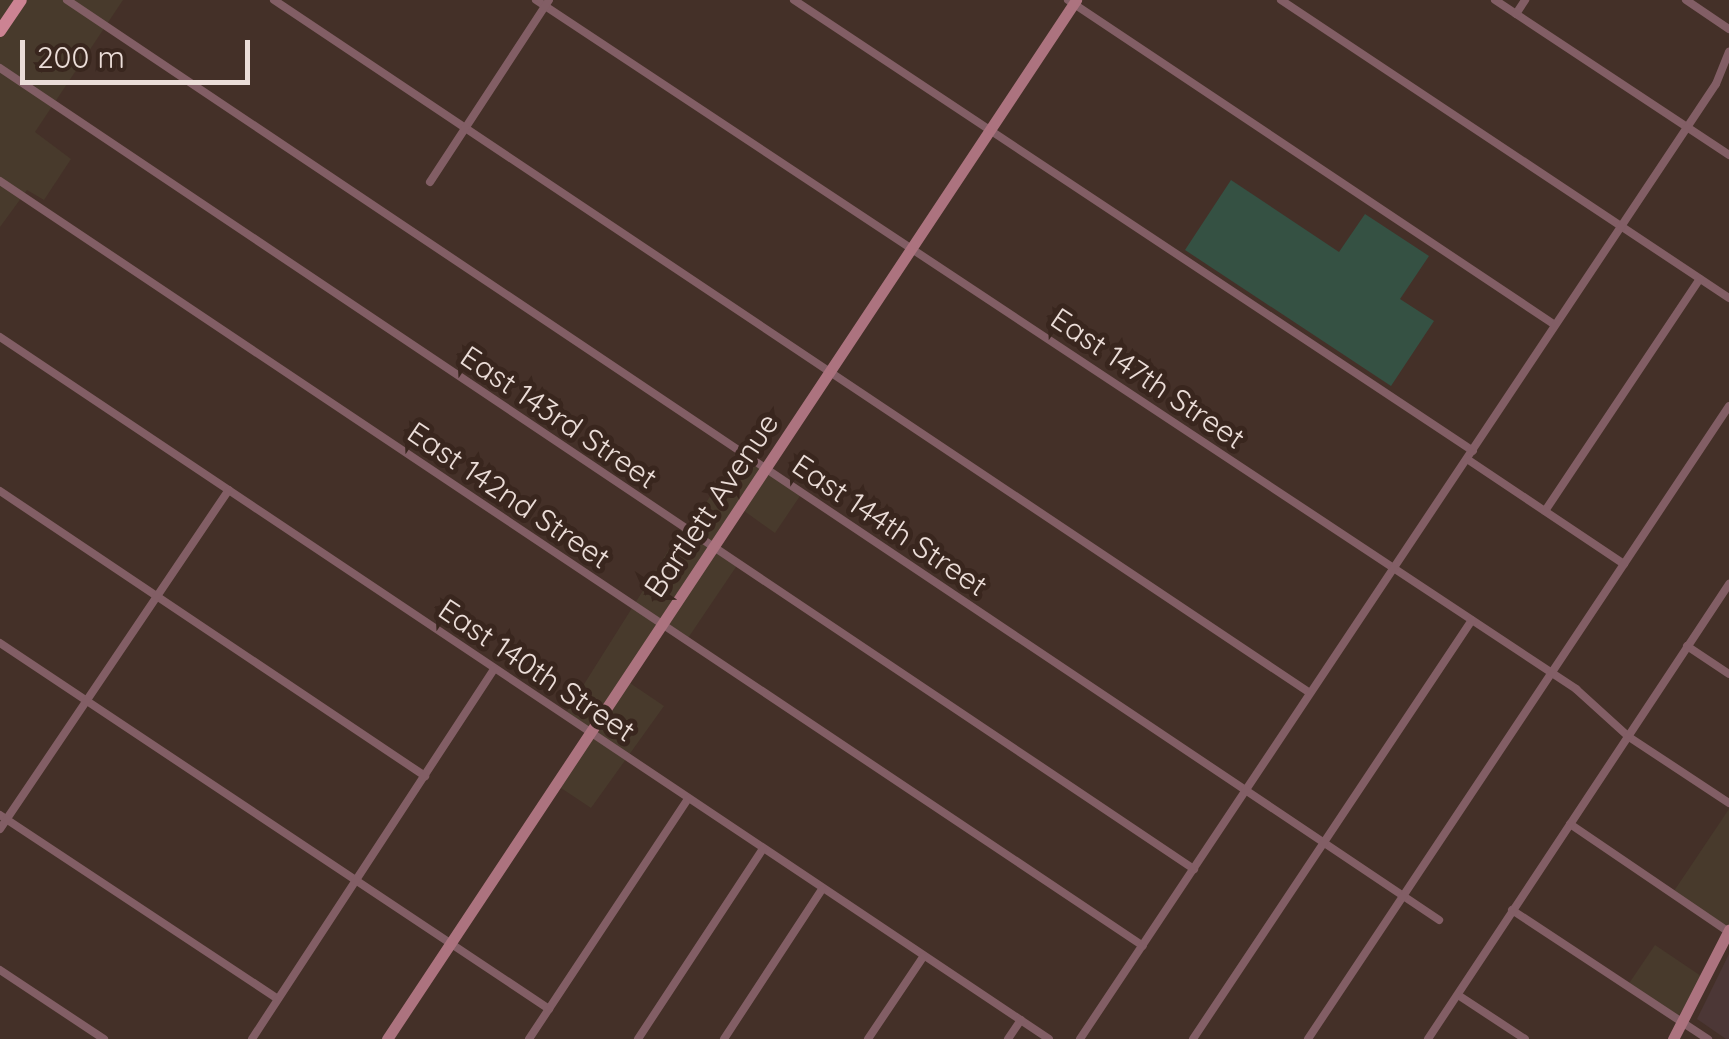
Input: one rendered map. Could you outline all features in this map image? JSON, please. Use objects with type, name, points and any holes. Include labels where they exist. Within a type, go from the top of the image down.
[{"type":"main road","points":[[0,31],[21,0]]},
{"type":"street","name":"East 144th Street","points":[[67,0],[1439,920]]},
{"type":"street","points":[[274,0],[1310,693]]},
{"type":"street","name":"East 147th Street","points":[[536,0],[547,3],[1551,673],[1629,737],[1729,803]]},
{"type":"street","points":[[794,0],[1470,455],[1624,564]]},
{"type":"street","points":[[1281,0],[1729,298]]},
{"type":"street","points":[[1495,0],[1729,155]]},
{"type":"street","points":[[1516,14],[1525,0]]},
{"type":"street","points":[[1686,0],[1729,29]]},
{"type":"street","name":"Bartlett Avenue","points":[[387,1039],[1073,1]]},
{"type":"street","points":[[1073,1],[1554,325]]},
{"type":"street","points":[[430,182],[547,3]]},
{"type":"street","points":[[1080,1039],[1716,84],[1729,50]]},
{"type":"street","name":"East 143rd Street","points":[[0,68],[1194,869]]},
{"type":"street","name":"East 142nd Street","points":[[0,182],[1143,946]]},
{"type":"street","points":[[1545,511],[1700,279]]},
{"type":"street","name":"East 140th Street","points":[[0,337],[1049,1039]]},
{"type":"street","points":[[1308,1039],[1729,406]]},
{"type":"street","points":[[0,829],[3,817],[228,490]]},
{"type":"street","points":[[0,491],[425,776]]},
{"type":"street","points":[[1428,1039],[1729,584]]},
{"type":"street","points":[[1193,1039],[1472,620]]},
{"type":"street","points":[[0,643],[549,1010]]},
{"type":"street","points":[[1687,646],[1729,674]]},
{"type":"street","points":[[252,1039],[494,668]]},
{"type":"street","points":[[529,1039],[688,799]]},
{"type":"street","points":[[3,817],[278,1000]]},
{"type":"street","points":[[1570,824],[1729,931],[1673,1039]]},
{"type":"street","points":[[638,1039],[762,849]]},
{"type":"street","points":[[724,1039],[822,889]]},
{"type":"street","points":[[1512,910],[1708,1039]]},
{"type":"street","points":[[868,1039],[922,957]]},
{"type":"street","points":[[0,970],[104,1039]]},
{"type":"street","points":[[1458,995],[1525,1039]]},
{"type":"street","points":[[1008,1039],[1020,1020]]},
{"type":"shaded area","points":[[0,0],[123,0],[35,132],[71,159],[44,200],[27,190],[0,227]]},
{"type":"shaded area","points":[[740,451],[802,493],[775,533],[740,508],[713,547],[738,564],[686,641],[661,624],[624,679],[664,706],[591,808],[555,784],[588,733],[564,716],[683,527],[688,530]]},
{"type":"shaded area","points":[[1729,809],[1729,932],[1672,894]]},
{"type":"shaded area","points":[[1655,945],[1704,978],[1677,1019],[1628,986]]},
{"type":"shaded area","points":[[1729,954],[1729,1039],[1726,1039],[1697,1019]]},
{"type":"green space","points":[[1231,180],[1339,252],[1365,214],[1429,256],[1400,299],[1434,321],[1391,386],[1185,250]]}]
